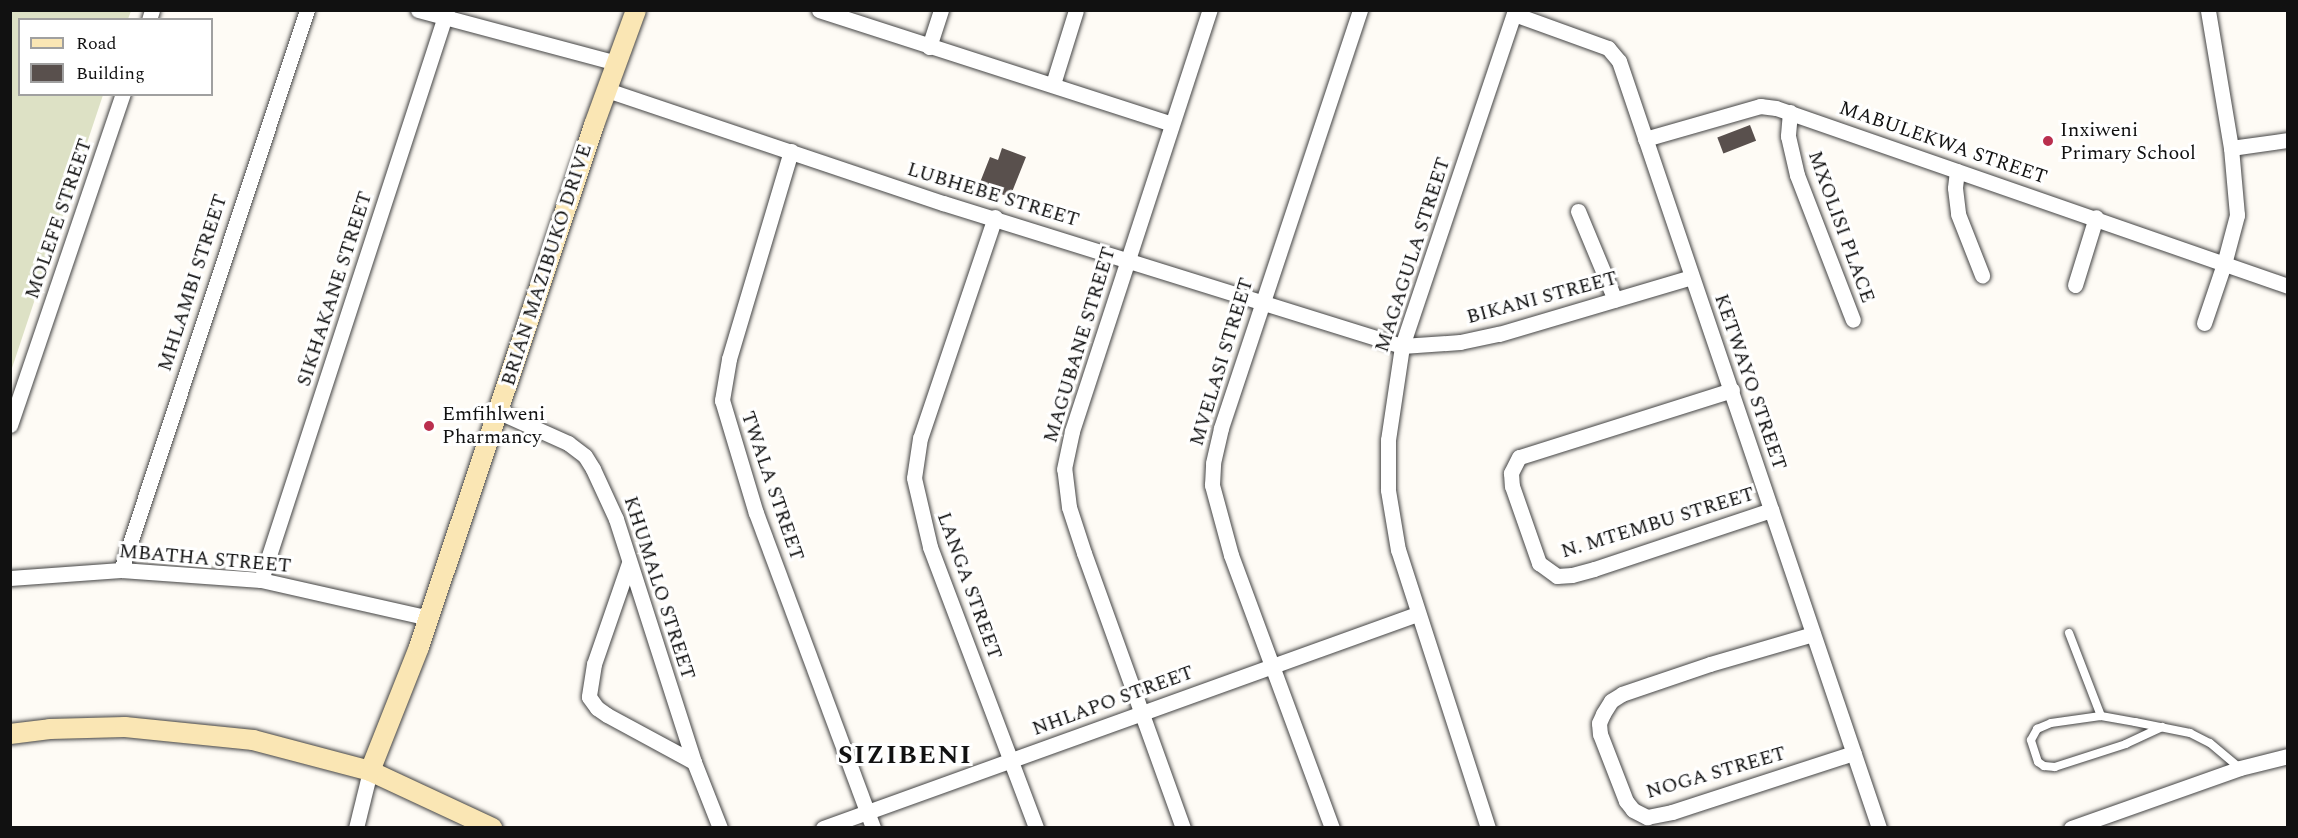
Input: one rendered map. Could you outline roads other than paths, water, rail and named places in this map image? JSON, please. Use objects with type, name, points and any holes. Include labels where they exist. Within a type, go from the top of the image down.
[{"type":"street","name":"MHLAMBI STREET","points":[[121,570],[308,10]]},
{"type":"street","points":[[418,10],[446,14],[617,63]]},
{"type":"street","name":"BRIAN MAZIBUKO DRIVE","points":[[356,828],[370,771],[429,618],[636,10]]},
{"type":"street","points":[[819,10],[1171,124]]},
{"type":"street","points":[[929,46],[941,10]]},
{"type":"street","points":[[1053,84],[1076,10]]},
{"type":"street","name":"MAGUBANE STREET","points":[[1183,828],[1084,554],[1065,484],[1064,469],[1072,431],[1210,10]]},
{"type":"street","name":"MVELASI STREET","points":[[1332,828],[1231,555],[1212,485],[1213,463],[1221,428],[1360,10]]},
{"type":"street","points":[[2204,323],[2224,264],[2237,215],[2231,148],[2208,10]]},
{"type":"street","name":"KETWAYO STREET","points":[[1515,12],[1608,48],[1615,54],[1622,69],[1879,828]]},
{"type":"street","name":"MAGAGULA STREET","points":[[1488,828],[1417,614],[1391,519],[1388,490],[1391,410],[1402,346],[1515,12]]},
{"type":"street","name":"SIKHAKANE STREET","points":[[261,580],[446,14]]},
{"type":"street","name":"LUBHEBE STREET","points":[[607,90],[791,152],[1402,346]]},
{"type":"street","name":"MOLEFE STREET","points":[[10,425],[122,96]]},
{"type":"street","name":"MABULEKWA STREET","points":[[1645,140],[1760,106],[1790,112],[2096,217],[2288,286]]},
{"type":"street","name":"MXOLISI PLACE","points":[[1790,112],[1788,136],[1794,163],[1854,320]]},
{"type":"street","points":[[2231,148],[2288,140]]},
{"type":"street","name":"TWALA STREET","points":[[791,152],[729,359],[722,400],[756,513],[873,828]]},
{"type":"street","points":[[1957,171],[1955,188],[1958,214],[1982,275]]},
{"type":"street","points":[[1578,211],[1615,300]]},
{"type":"street","name":"LANGA STREET","points":[[995,217],[920,438],[914,478],[930,547],[1036,828]]},
{"type":"street","points":[[2075,285],[2096,217]]},
{"type":"street","name":"BIKANI STREET","points":[[1402,346],[1460,342],[1691,277]]},
{"type":"street","name":"N. MTEMBU STREET","points":[[1732,390],[1519,457],[1510,474],[1512,486],[1539,563],[1557,576],[1572,575],[1594,569],[1771,510]]},
{"type":"street","name":"KHUMALO STREET","points":[[499,411],[568,443],[585,456],[612,509],[694,762],[720,828]]},
{"type":"street","points":[[629,563],[594,664],[589,697],[597,708],[607,715],[694,762]]},
{"type":"street","name":"MBATHA STREET","points":[[10,578],[121,570],[261,580],[429,618]]},
{"type":"street","name":"NHLAPO STREET","points":[[823,828],[1417,614]]},
{"type":"street","name":"NOGA STREET","points":[[1813,634],[1710,664],[1622,694],[1611,701],[1602,714],[1599,723],[1603,744],[1626,801],[1634,810],[1647,817],[1657,816],[1854,753]]},
{"type":"street","points":[[10,734],[50,729],[125,726],[253,740],[370,771],[492,828]]},
{"type":"street","points":[[2075,827],[2240,768],[2288,756]]},
{"type":"lane","points":[[2069,633],[2101,716]]},
{"type":"lane","points":[[2162,727],[2080,761],[2055,767],[2044,766],[2038,762],[2031,740],[2037,729],[2051,723],[2101,716],[2162,727],[2190,733],[2210,743],[2240,768]]},
{"type":"place","name":"Inxiweni Primary School","points":[[2048,141]]},
{"type":"place","name":"Emfihlweni Pharmancy","points":[[429,426]]},
{"type":"district","name":"SIZIBENI","points":[[905,756]]}]
